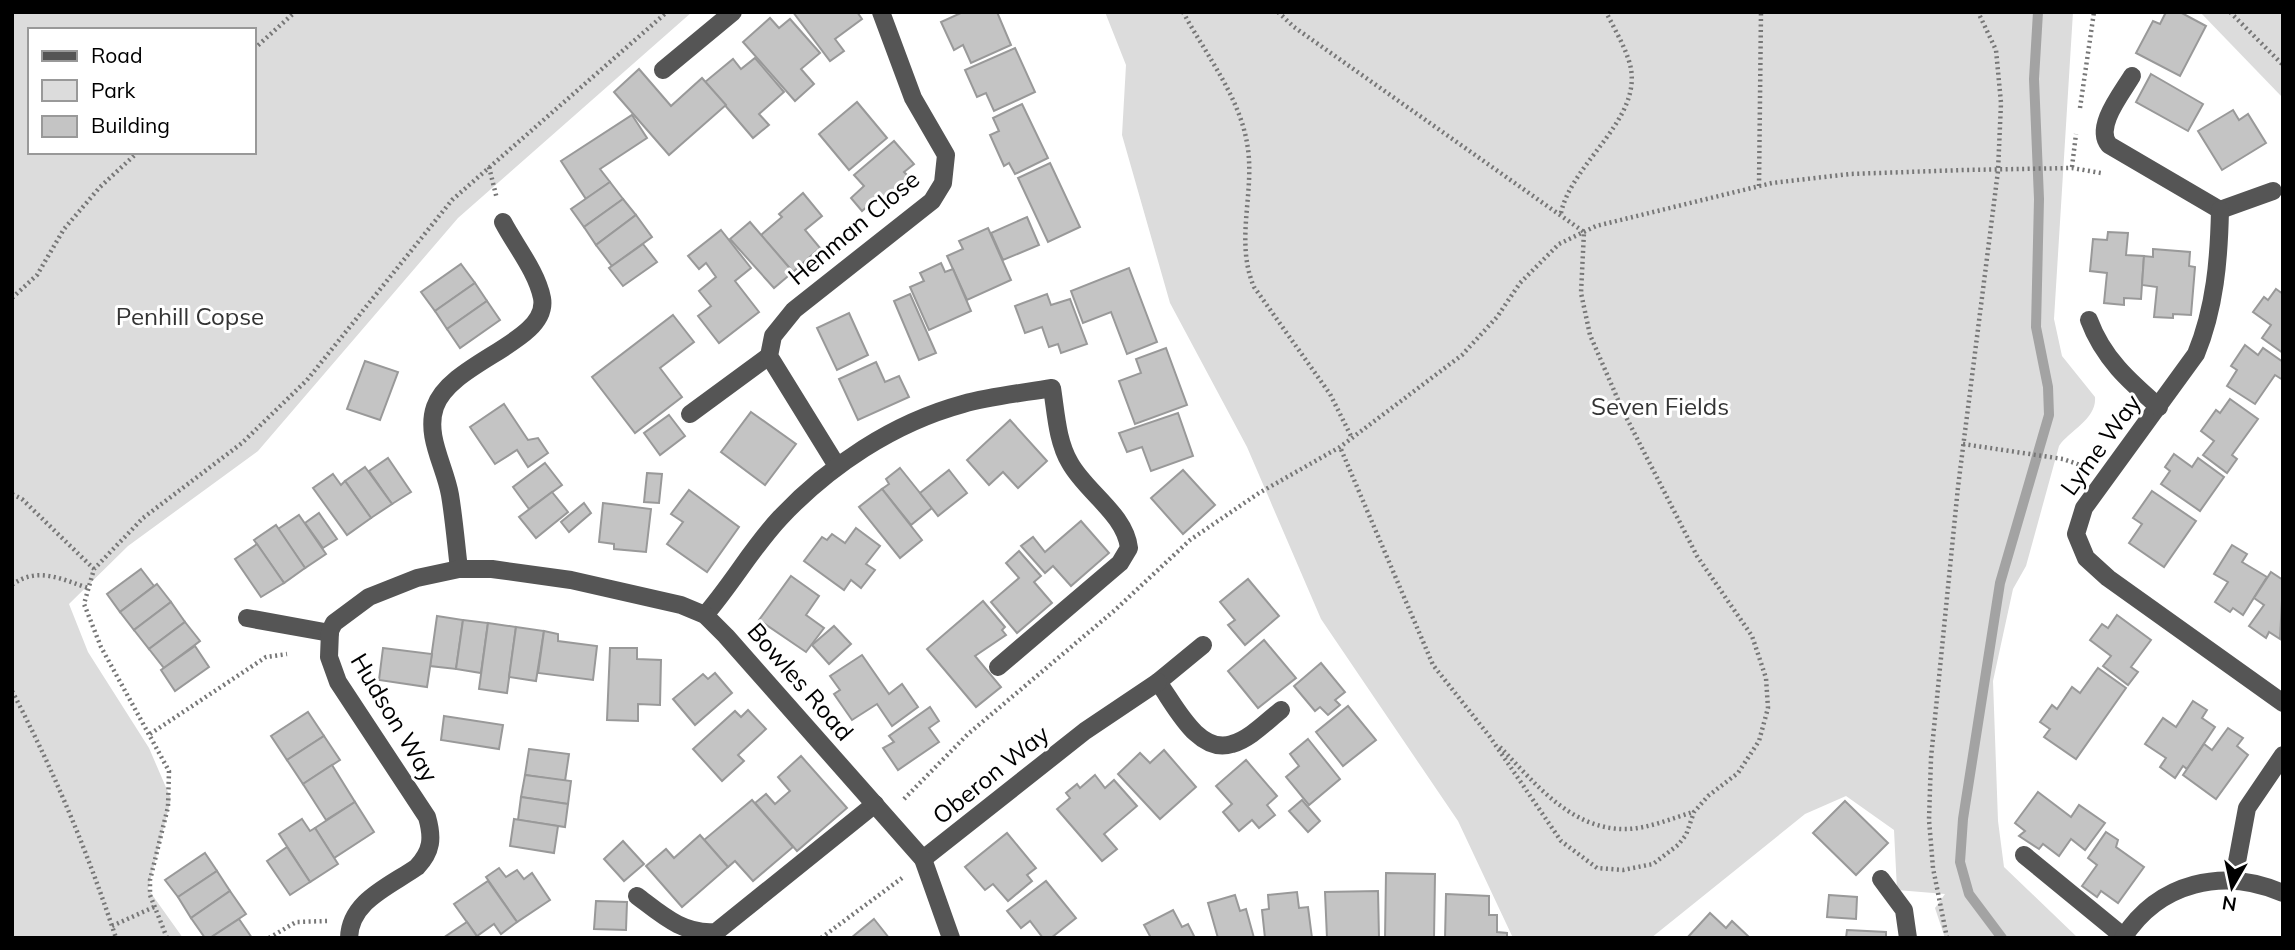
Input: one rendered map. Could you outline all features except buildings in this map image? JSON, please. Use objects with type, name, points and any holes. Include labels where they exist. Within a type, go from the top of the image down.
[{"type":"street","points":[[663,70],[733,12]]},
{"type":"street","name":"Henman Close","points":[[769,356],[773,336],[794,310],[932,201],[943,183],[946,165],[942,144],[913,98],[881,12]]},
{"type":"street","points":[[2132,76],[2105,126],[2105,141],[2220,210],[2273,191]]},
{"type":"street","name":"Lyme Way","points":[[2220,210],[2219,244],[2206,328],[2196,354],[2084,508],[2076,534],[2079,547],[2108,578],[2283,703]]},
{"type":"street","points":[[459,569],[450,494],[433,439],[435,408],[440,396],[457,376],[525,334],[537,322],[543,310],[538,285],[503,222]]},
{"type":"street","points":[[2089,320],[2098,342],[2114,366],[2159,407]]},
{"type":"street","points":[[690,414],[769,356],[837,466]]},
{"type":"street","points":[[705,615],[780,518],[837,466],[899,429],[933,414],[963,404],[1052,388],[1060,441],[1070,463],[1123,528],[1129,548],[1120,563],[998,667]]},
{"type":"street","name":"Hudson Way","points":[[350,931],[358,908],[424,859],[432,839],[427,817],[338,682],[329,657],[330,633],[342,615],[369,597],[417,578],[459,569],[492,569],[607,588]]},
{"type":"street","name":"Bowles Road","points":[[607,588],[655,597],[705,615],[770,684],[923,859]]},
{"type":"street","points":[[247,618],[330,633]]},
{"type":"street","name":"Oberon Way","points":[[951,938],[923,859],[1085,731],[1157,682],[1203,645]]},
{"type":"street","points":[[1157,682],[1201,739],[1215,745],[1232,744],[1281,710]]},
{"type":"street","points":[[2234,878],[2238,843],[2247,808],[2283,755]]},
{"type":"street","points":[[637,896],[674,923],[704,933],[716,932],[881,811]]},
{"type":"street","points":[[2024,855],[2124,937],[2146,908],[2167,894],[2216,880],[2234,878],[2283,893]]},
{"type":"street","points":[[1881,879],[1905,910],[1908,938]]},
{"type":"path","points":[[256,47],[295,12]]},
{"type":"path","points":[[167,938],[154,907],[150,880],[169,807],[169,771],[101,647],[84,604],[93,569],[143,518],[242,443],[307,380],[452,200],[667,12]]},
{"type":"path","points":[[1183,12],[1239,113],[1247,142],[1250,175],[1244,243],[1247,270],[1269,309],[1330,394],[1352,438]]},
{"type":"path","points":[[1278,12],[1294,27],[1584,232]]},
{"type":"path","points":[[1561,214],[1573,180],[1617,125],[1632,85],[1629,62],[1606,12]]},
{"type":"path","points":[[1759,186],[1761,12]]},
{"type":"path","points":[[1947,938],[1933,868],[1929,820],[1941,647],[1963,444],[1998,171],[2001,103],[1996,50],[1978,12]]},
{"type":"path","points":[[2079,116],[2094,12]]},
{"type":"path","points":[[2230,12],[2283,65]]},
{"type":"path","points":[[2072,168],[2077,129]]},
{"type":"path","points":[[12,298],[37,275],[64,229],[100,187],[136,154]]},
{"type":"path","points":[[881,811],[1115,610],[1190,540],[1259,493],[1340,447],[1462,355],[1542,260],[1559,244],[1628,217],[1759,186],[1850,174],[2054,168]]},
{"type":"path","points":[[1340,447],[1433,665],[1490,737],[1561,841],[1597,868],[1623,870],[1653,864],[1678,845],[1686,835],[1694,812],[1708,796],[1738,773],[1759,741],[1768,708],[1766,678],[1752,636],[1697,556],[1622,410],[1590,335],[1581,293],[1584,232]]},
{"type":"path","points":[[1963,444],[2063,459]]},
{"type":"path","points":[[12,494],[22,499],[93,569]]},
{"type":"path","points":[[12,585],[23,577],[41,573],[88,588]]},
{"type":"path","points":[[150,734],[266,657],[289,654],[329,657]]},
{"type":"path","points":[[12,691],[44,751],[92,865],[116,938]]},
{"type":"path","points":[[1490,737],[1551,799],[1586,824],[1627,830],[1694,812]]},
{"type":"path","points":[[821,938],[898,882],[923,859]]},
{"type":"path","points":[[112,926],[154,907]]},
{"type":"path","points":[[269,938],[296,922],[308,919],[350,931]]},
{"type":"green space","name":"Penhill Copse","points":[[12,12],[692,12],[458,218],[258,451],[128,546],[69,604],[88,652],[149,748],[171,799],[148,889],[183,938],[12,938]]},
{"type":"green space","name":"Seven Fields","points":[[1105,12],[2073,12],[2054,319],[2062,356],[2095,397],[2092,412],[2059,446],[2026,566],[2013,589],[1993,681],[1998,821],[2004,867],[2078,938],[1945,938],[1935,908],[1945,894],[1897,890],[1894,830],[1846,796],[1805,814],[1651,938],[1513,938],[1458,821],[1321,619],[1247,447],[1170,303],[1122,135],[1126,65]]},
{"type":"green space","points":[[2200,12],[2283,12],[2283,98]]},
{"type":"waterway","points":[[2002,938],[1969,894],[1960,862],[1963,819],[2000,583],[2049,415],[2048,387],[2036,327],[2039,199],[2034,79],[2038,12]]}]
